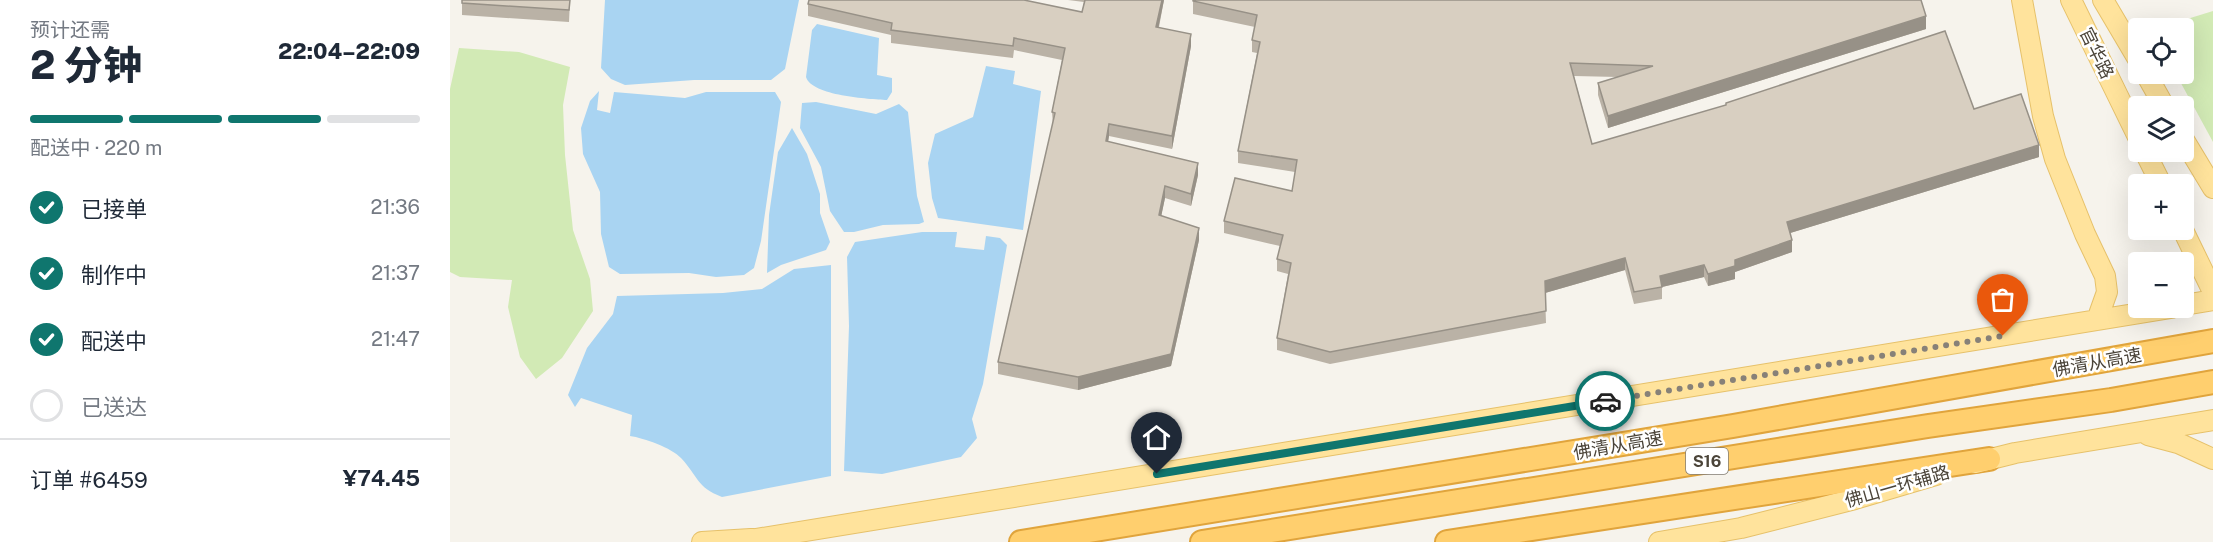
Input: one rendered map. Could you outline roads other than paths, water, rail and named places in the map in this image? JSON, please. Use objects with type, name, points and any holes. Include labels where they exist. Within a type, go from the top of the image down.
[{"type":"highway","name":"佛清从高速","points":[[1021,542],[1626,444],[2213,341]]},
{"type":"highway","name":"佛清从高速","points":[[1202,542],[1916,428],[2111,400],[2213,382]]},
{"type":"highway","points":[[1448,542],[1989,459]]},
{"type":"main road","points":[[2022,0],[2043,116],[2055,159],[2085,234],[2105,276],[2107,292],[2097,320]]},
{"type":"main road","name":"官华路","points":[[2071,0],[2128,116]]},
{"type":"main road","points":[[2103,0],[2128,42]]},
{"type":"main road","points":[[2194,157],[2213,188]]},
{"type":"main road","points":[[2188,240],[2213,292]]},
{"type":"main road","points":[[2194,303],[2213,300]]},
{"type":"main road","points":[[702,542],[748,540],[2128,315]]},
{"type":"main road","points":[[2136,434],[2213,420]]},
{"type":"main road","points":[[2136,434],[2163,438],[2213,459]]},
{"type":"main road","name":"佛山一环辅路","points":[[1659,542],[1741,528],[1855,499],[1989,459],[2136,434]]},
{"type":"water","points":[[605,0],[799,0],[785,69],[771,80],[694,80],[625,85],[611,79],[601,68]]},
{"type":"water","points":[[817,24],[879,38],[877,75],[892,78],[892,92],[887,100],[842,95],[810,83],[806,77],[812,30]]},
{"type":"water","points":[[986,66],[1015,71],[1013,84],[1041,91],[1023,230],[938,218],[932,198],[928,163],[935,134],[973,117]]},
{"type":"water","points":[[599,91],[597,110],[610,113],[614,92],[685,98],[706,92],[775,92],[781,102],[761,241],[754,268],[744,275],[716,277],[689,273],[620,274],[609,267],[601,234],[600,192],[583,154],[581,128],[590,101]]},
{"type":"water","points":[[816,102],[876,114],[899,104],[908,112],[917,196],[924,222],[883,225],[844,232],[830,211],[821,167],[800,128],[802,103]]},
{"type":"water","points":[[792,128],[807,154],[820,194],[820,213],[830,242],[826,250],[781,265],[767,273],[769,215],[778,152]]},
{"type":"water","points":[[922,232],[957,232],[955,247],[984,250],[986,236],[1000,238],[1007,245],[983,384],[972,419],[977,438],[961,457],[882,474],[844,471],[849,326],[847,257],[855,242]]},
{"type":"water","points":[[831,265],[831,476],[722,497],[702,485],[677,454],[657,444],[630,436],[632,415],[581,398],[575,407],[568,395],[587,348],[613,314],[617,296],[723,293],[762,289],[794,269]]}]
